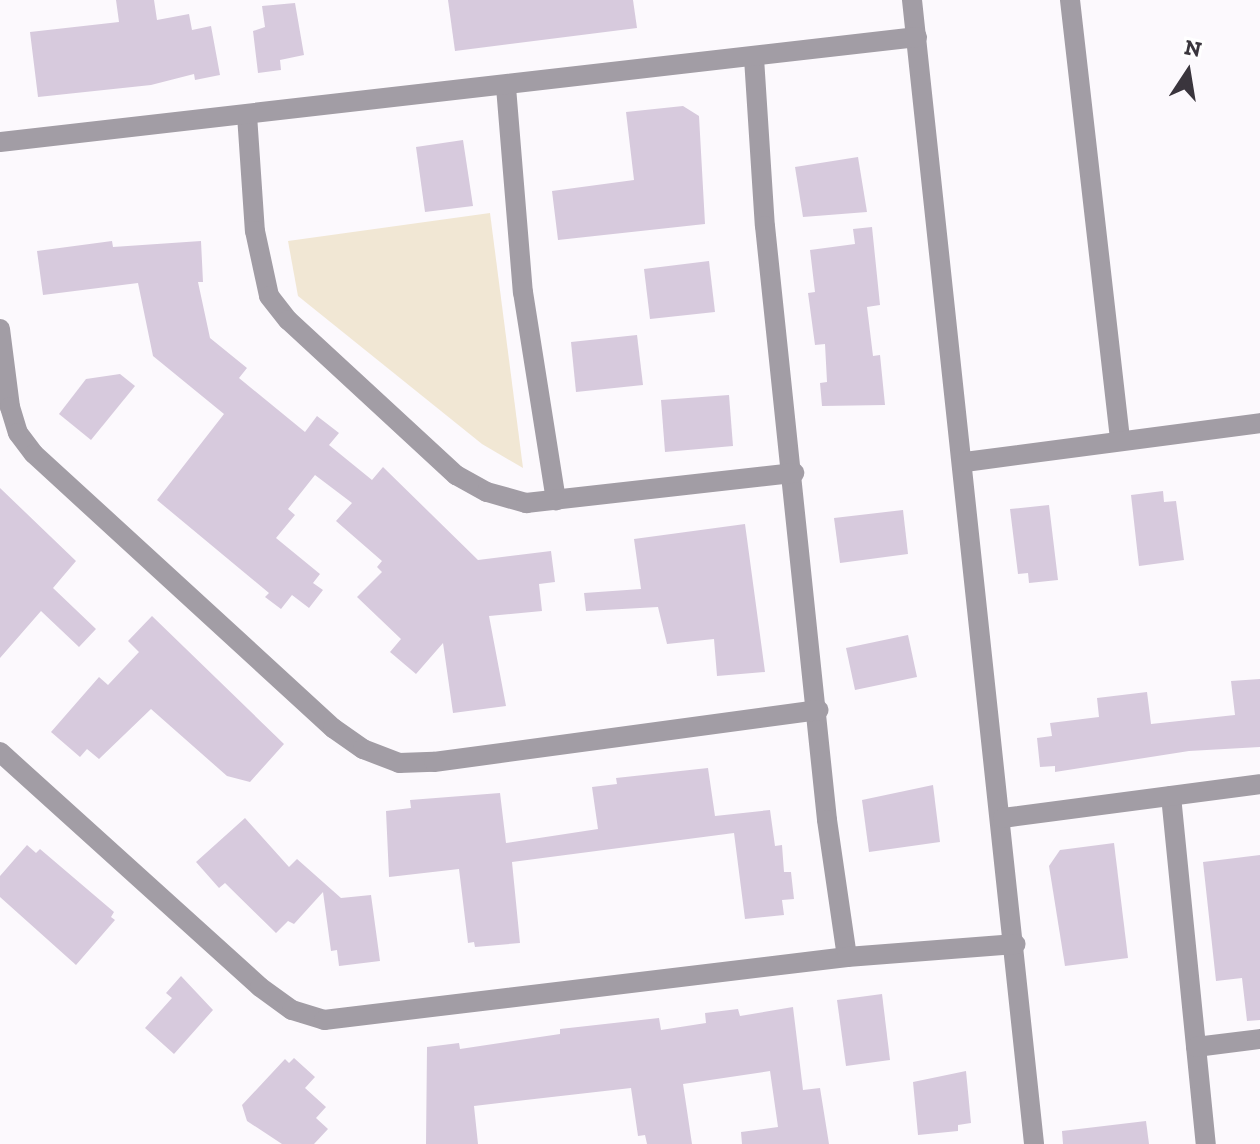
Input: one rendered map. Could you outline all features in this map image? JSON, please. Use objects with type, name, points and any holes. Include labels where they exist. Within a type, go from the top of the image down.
[{"type":"street","points":[[912,0],[1003,818],[1034,1144]]},
{"type":"street","points":[[1070,0],[1120,439]]},
{"type":"street","points":[[0,142],[506,87],[917,37]]},
{"type":"street","points":[[754,58],[765,226],[847,957]]},
{"type":"street","points":[[506,87],[523,292],[556,500]]},
{"type":"street","points":[[247,115],[262,272],[269,296],[288,320],[456,475],[487,492],[526,503],[794,473]]},
{"type":"street","points":[[0,329],[10,407],[18,433],[34,454],[333,728],[363,749],[399,763],[434,762],[818,710]]},
{"type":"street","points":[[965,462],[1120,439],[1260,423]]},
{"type":"street","points":[[0,752],[260,987],[292,1010],[324,1020],[847,957],[1015,944]]},
{"type":"street","points":[[1003,818],[1260,784]]},
{"type":"street","points":[[1171,796],[1206,1144]]},
{"type":"street","points":[[1196,1047],[1260,1039]]},
{"type":"shaded area","points":[[490,213],[523,468],[482,444],[298,296],[288,241]]},
{"type":"building","points":[[116,0],[154,0],[157,20],[189,14],[192,30],[211,26],[220,75],[195,80],[194,74],[151,85],[38,97],[30,32],[119,22]]},
{"type":"building","points":[[448,0],[633,0],[637,28],[455,51]]},
{"type":"building","points":[[295,3],[304,55],[280,60],[281,70],[258,73],[253,31],[265,27],[262,6]]},
{"type":"building","points":[[683,106],[699,116],[705,224],[558,240],[552,191],[634,180],[626,112]]},
{"type":"building","points":[[463,140],[473,206],[425,212],[416,147]]},
{"type":"building","points":[[858,157],[867,212],[803,217],[795,167]]},
{"type":"building","points":[[872,227],[880,305],[867,307],[873,356],[880,355],[885,405],[822,406],[820,383],[827,382],[825,344],[815,345],[808,293],[815,292],[810,250],[855,244],[853,229]]},
{"type":"building","points":[[112,241],[113,247],[201,241],[203,282],[198,282],[210,338],[247,368],[239,378],[305,432],[317,416],[339,433],[329,445],[372,480],[383,467],[478,560],[551,551],[555,582],[539,584],[542,611],[489,616],[506,706],[453,713],[443,643],[416,674],[390,652],[401,639],[357,597],[382,572],[377,567],[382,561],[336,521],[352,503],[315,475],[288,509],[295,515],[276,538],[320,574],[313,583],[323,590],[309,608],[292,595],[281,609],[265,597],[269,593],[157,500],[224,414],[153,356],[138,283],[43,295],[37,251]]},
{"type":"building","points":[[709,261],[715,312],[650,319],[644,269]]},
{"type":"building","points":[[637,335],[643,385],[576,392],[571,342]]},
{"type":"building","points":[[120,374],[135,386],[91,440],[59,414],[86,379]]},
{"type":"building","points":[[729,395],[733,446],[665,452],[661,400]]},
{"type":"building","points":[[0,488],[76,561],[53,588],[96,629],[79,647],[41,611],[0,658]]},
{"type":"building","points":[[1163,491],[1164,502],[1176,501],[1184,560],[1139,566],[1131,495]]},
{"type":"building","points":[[1049,505],[1058,580],[1029,583],[1028,573],[1018,574],[1010,509]]},
{"type":"building","points":[[903,510],[908,554],[840,563],[834,518]]},
{"type":"building","points":[[745,524],[765,672],[717,676],[714,639],[667,644],[658,607],[586,611],[584,593],[641,589],[634,539]]},
{"type":"building","points":[[152,616],[284,744],[250,782],[227,776],[151,709],[99,759],[87,749],[80,757],[51,732],[99,677],[108,685],[139,652],[128,641]]},
{"type":"building","points":[[908,635],[917,677],[855,690],[846,648]]},
{"type":"building","points":[[1260,679],[1260,747],[1189,751],[1055,772],[1055,766],[1040,767],[1037,738],[1052,736],[1050,723],[1099,717],[1097,698],[1147,692],[1151,724],[1235,715],[1231,681]]},
{"type":"building","points":[[708,768],[715,816],[770,810],[775,846],[782,845],[784,872],[791,872],[794,899],[782,900],[784,915],[745,919],[734,833],[512,862],[520,943],[475,947],[474,942],[468,943],[459,869],[389,877],[386,811],[411,808],[410,800],[500,793],[506,843],[598,829],[592,787],[617,784],[616,778]]},
{"type":"building","points":[[933,785],[940,842],[869,852],[862,800]]},
{"type":"building","points":[[245,818],[289,867],[297,859],[341,898],[371,895],[380,961],[339,966],[337,950],[331,951],[323,892],[294,924],[288,921],[276,933],[225,883],[219,888],[196,862]]},
{"type":"building","points":[[1114,843],[1128,958],[1065,966],[1049,866],[1060,850]]},
{"type":"building","points":[[27,845],[36,853],[40,849],[114,912],[111,917],[115,920],[76,965],[0,897],[0,876]]},
{"type":"building","points":[[1260,855],[1260,1020],[1247,1021],[1242,978],[1216,981],[1203,862]]},
{"type":"building","points":[[181,976],[213,1010],[174,1054],[145,1028],[172,998],[166,993]]},
{"type":"building","points":[[882,994],[890,1060],[846,1066],[837,1000]]},
{"type":"building","points":[[793,1007],[803,1090],[820,1088],[829,1144],[742,1144],[741,1132],[778,1127],[770,1071],[683,1084],[692,1144],[647,1144],[645,1135],[638,1136],[631,1088],[474,1106],[478,1144],[426,1144],[427,1047],[459,1043],[460,1049],[560,1034],[560,1029],[659,1018],[661,1030],[706,1023],[705,1013],[738,1009],[740,1016]]},
{"type":"building","points":[[294,1058],[315,1077],[305,1088],[326,1107],[316,1118],[328,1129],[314,1144],[282,1144],[247,1121],[242,1105],[285,1059],[289,1063]]},
{"type":"building","points":[[966,1071],[971,1123],[958,1125],[958,1131],[918,1135],[913,1082]]},
{"type":"building","points":[[1146,1121],[1149,1144],[1063,1144],[1062,1131]]}]
